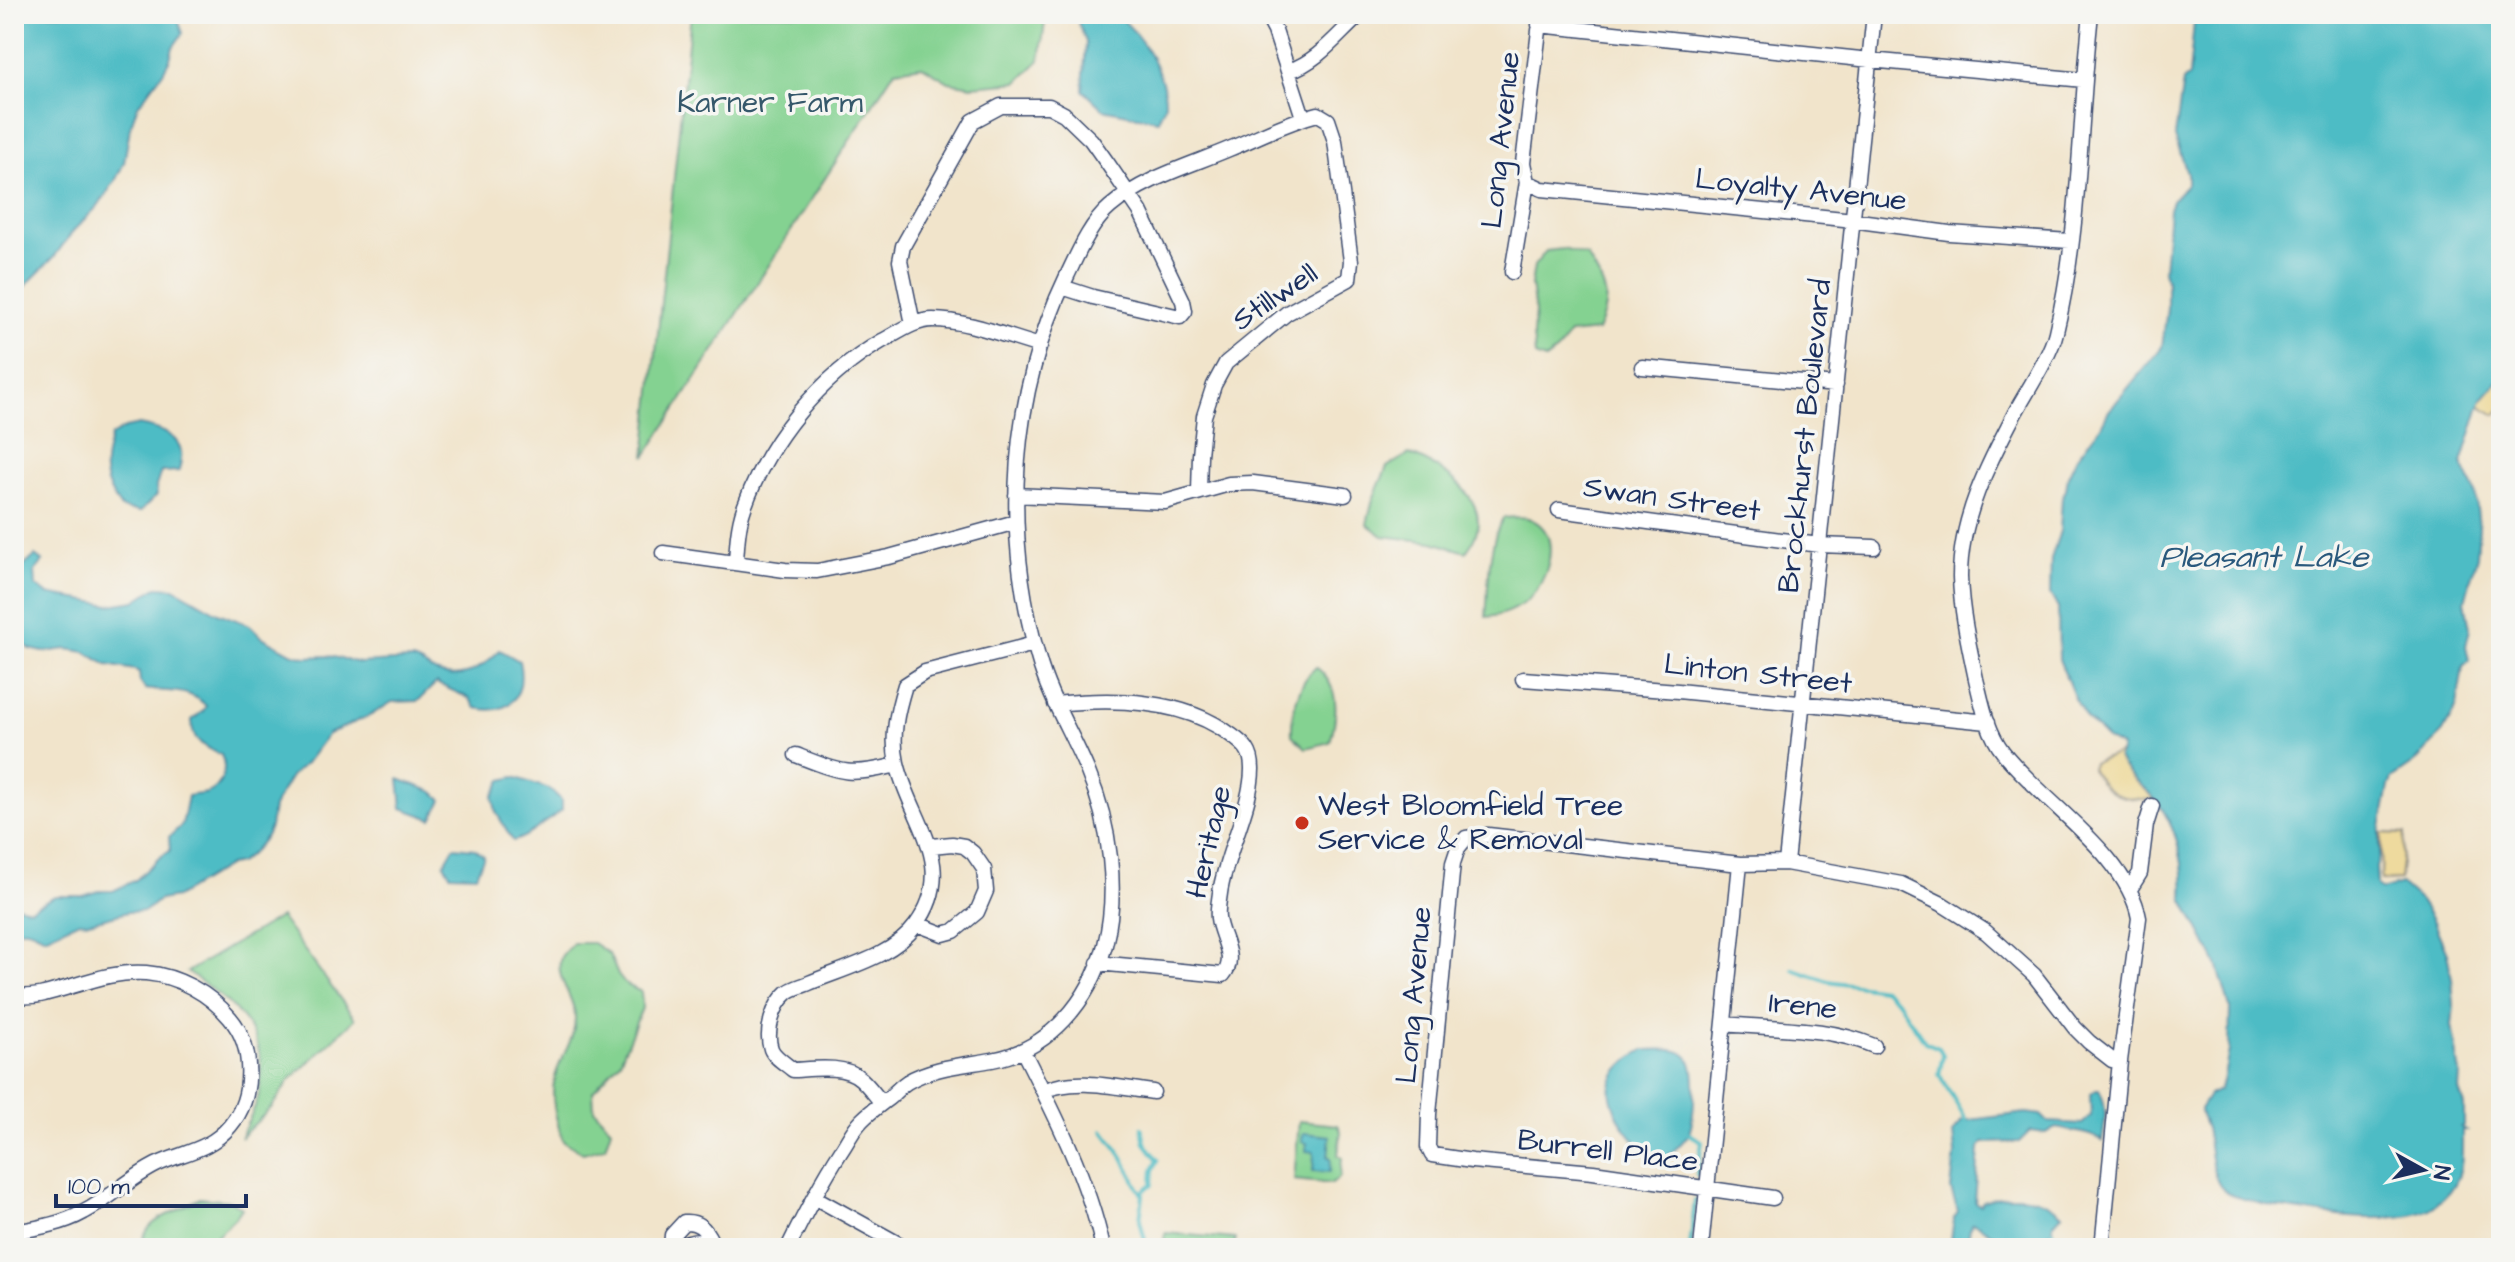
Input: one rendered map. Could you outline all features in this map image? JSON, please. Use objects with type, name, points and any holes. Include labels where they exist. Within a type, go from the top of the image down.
[{"type":"street","points":[[788,1248],[859,1122],[907,1082],[946,1068],[998,1059],[1039,1042],[1062,1023],[1082,999],[1105,946],[1111,889],[1105,828],[1098,796],[1055,704],[1034,644],[1020,577],[1016,545],[1016,495],[1023,411],[1050,311],[1082,247],[1109,208],[1158,177],[1303,117],[1275,31],[1266,14]]},
{"type":"street","points":[[1289,71],[1313,59],[1361,14]]},
{"type":"street","name":"Brockhurst Boulevard","points":[[1786,863],[1874,14]]},
{"type":"street","points":[[2091,14],[2066,287],[2055,337],[1984,476],[1963,538],[1960,578],[1967,637],[1988,722],[2002,750],[2113,865],[2130,889],[2139,918],[2120,1061],[2102,1248]]},
{"type":"street","points":[[1540,19],[1870,60],[2084,80]]},
{"type":"street","name":"Long Avenue","points":[[1512,272],[1527,182],[1523,163],[1540,19]]},
{"type":"street","points":[[913,324],[900,261],[903,246],[973,121],[1001,106],[1049,106],[1064,114],[1091,140],[1140,211],[1185,311],[1180,317],[1062,287]]},
{"type":"street","name":"Stillwell","points":[[1199,492],[1204,416],[1214,385],[1226,363],[1287,313],[1349,279],[1351,261],[1335,141],[1328,120],[1318,114],[1303,117]]},
{"type":"street","name":"Loyalty Avenue","points":[[1527,182],[1542,189],[1949,233],[2070,241]]},
{"type":"street","points":[[736,562],[743,511],[754,484],[796,417],[820,388],[868,350],[913,324],[932,320],[1040,346]]},
{"type":"street","points":[[1642,367],[1836,385]]},
{"type":"street","points":[[1016,495],[1165,502],[1229,484],[1253,483],[1345,495]]},
{"type":"street","name":"Swan Street","points":[[1559,510],[1819,545],[1874,547]]},
{"type":"street","points":[[663,553],[785,570],[817,571],[844,568],[1016,522]]},
{"type":"street","points":[[882,1103],[853,1073],[826,1069],[793,1070],[772,1052],[769,1035],[773,1013],[787,993],[890,948],[917,924],[925,910],[932,887],[931,846],[897,765],[894,732],[905,685],[925,672],[1034,644]]},
{"type":"street","name":"Linton Street","points":[[1523,679],[1988,722]]},
{"type":"street","name":"Heritage","points":[[1055,704],[1123,701],[1158,705],[1200,716],[1247,746],[1252,768],[1220,892],[1218,919],[1229,961],[1228,970],[1223,975],[1098,963]]},
{"type":"street","points":[[796,755],[849,773],[864,773],[897,765]]},
{"type":"street","points":[[2130,889],[2140,873],[2146,825],[2152,806]]},
{"type":"street","name":"Long Avenue","points":[[1437,1157],[1428,1147],[1430,1098],[1453,863],[1458,848],[1466,838],[1488,835],[1740,864]]},
{"type":"street","points":[[917,924],[943,934],[954,931],[977,912],[986,891],[984,869],[973,853],[964,846],[952,844],[931,846]]},
{"type":"street","points":[[1701,1248],[1740,864],[1786,863],[1901,884],[1942,904],[1986,932],[2012,954],[2034,975],[2089,1042],[2112,1060],[2120,1061]]},
{"type":"street","points":[[14,997],[41,996],[107,976],[145,973],[185,981],[231,1018],[243,1042],[249,1071],[246,1097],[233,1124],[213,1143],[157,1165],[85,1212],[61,1223],[14,1232]]},
{"type":"street","name":"Irene","points":[[1724,1024],[1832,1033],[1874,1046]]},
{"type":"street","points":[[1023,1051],[1084,1182],[1103,1248]]},
{"type":"street","points":[[1043,1091],[1059,1084],[1083,1084],[1153,1092]]},
{"type":"street","name":"Burrell Place","points":[[1437,1157],[1593,1172],[1773,1198]]},
{"type":"street","points":[[814,1197],[906,1248]]},
{"type":"street","points":[[671,1248],[672,1235],[684,1222],[692,1221],[702,1226],[717,1244]]},
{"type":"street","points":[[677,1248],[697,1241],[717,1244]]},
{"type":"green space","name":"Karner Farm","points":[[691,14],[1041,14],[1045,22],[1040,60],[1018,82],[972,86],[949,82],[922,66],[895,70],[645,457]]},
{"type":"green space","points":[[1563,249],[1587,256],[1605,292],[1605,309],[1597,331],[1569,334],[1557,351],[1545,360],[1535,356],[1535,312],[1531,285],[1534,266],[1546,251]]},
{"type":"green space","points":[[1409,454],[1454,480],[1474,505],[1478,520],[1475,535],[1466,552],[1433,542],[1383,536],[1367,524],[1373,499],[1387,467]]},
{"type":"green space","points":[[1525,517],[1538,524],[1549,541],[1549,562],[1541,583],[1525,602],[1507,612],[1486,617],[1491,553],[1503,518]]},
{"type":"green space","points":[[1316,667],[1333,692],[1335,721],[1330,742],[1306,748],[1292,735],[1293,717],[1300,689]]},
{"type":"green space","points":[[280,917],[355,1019],[289,1081],[272,1107],[240,1138],[258,1098],[260,1055],[255,1038],[234,1009],[187,972]]},
{"type":"green space","points":[[573,943],[593,943],[609,954],[625,984],[641,992],[642,1008],[620,1061],[593,1091],[594,1109],[611,1129],[605,1147],[583,1153],[563,1141],[553,1099],[556,1074],[575,1024],[574,1008],[560,973],[562,955]]},
{"type":"green space","points":[[1299,1121],[1338,1125],[1341,1131],[1338,1155],[1342,1158],[1340,1177],[1332,1184],[1294,1180]]},
{"type":"green space","points":[[200,1198],[231,1201],[242,1208],[204,1248],[141,1248],[152,1224]]},
{"type":"green space","points":[[1165,1233],[1235,1239],[1234,1248],[1163,1248]]},
{"type":"sand","points":[[2501,378],[2501,409],[2496,415],[2479,405]]},
{"type":"sand","points":[[2119,753],[2128,773],[2155,800],[2117,795],[2103,786],[2091,768],[2093,763]]},
{"type":"sand","points":[[2382,833],[2405,834],[2400,880],[2381,881]]},
{"type":"water","points":[[14,14],[176,14],[183,33],[173,47],[163,72],[137,107],[124,163],[115,181],[54,257],[14,297]]},
{"type":"water","points":[[1080,14],[1116,14],[1142,42],[1156,66],[1164,90],[1165,104],[1158,120],[1103,109],[1083,90],[1086,42],[1078,22]]},
{"type":"water","name":"Pleasant Lake","points":[[2198,14],[2501,14],[2501,378],[2482,399],[2462,463],[2475,491],[2479,527],[2477,556],[2465,601],[2470,628],[2466,646],[2469,660],[2463,666],[2457,706],[2443,732],[2415,763],[2392,779],[2376,867],[2377,886],[2381,890],[2401,884],[2420,901],[2447,953],[2452,979],[2452,1025],[2460,1074],[2459,1090],[2464,1106],[2464,1125],[2461,1127],[2466,1130],[2462,1130],[2460,1172],[2451,1189],[2434,1206],[2405,1216],[2360,1218],[2292,1210],[2246,1200],[2220,1186],[2200,1109],[2223,1082],[2229,1050],[2230,1008],[2217,964],[2183,898],[2183,869],[2171,826],[2156,801],[2128,773],[2118,758],[2121,747],[2108,740],[2086,718],[2059,659],[2058,608],[2050,594],[2051,559],[2060,531],[2062,497],[2068,476],[2077,457],[2108,412],[2162,347],[2167,309],[2164,271],[2169,209],[2187,184],[2187,173],[2175,137],[2183,81],[2189,76],[2194,22]]},
{"type":"water","points":[[139,425],[170,436],[179,446],[181,454],[179,471],[161,472],[156,486],[157,495],[140,512],[121,508],[105,474],[111,436]]},
{"type":"water","points":[[35,556],[43,562],[35,571],[36,586],[47,594],[110,605],[135,601],[157,587],[174,588],[218,613],[250,625],[262,637],[291,653],[305,657],[329,656],[360,663],[412,660],[435,672],[454,676],[479,668],[500,650],[519,661],[518,692],[507,705],[488,710],[476,708],[469,698],[436,683],[418,701],[392,702],[328,734],[306,763],[291,776],[273,807],[266,836],[239,863],[229,865],[176,897],[159,900],[145,911],[89,922],[79,921],[45,937],[26,929],[14,931],[14,905],[30,909],[55,896],[83,896],[113,891],[136,880],[170,851],[169,837],[182,825],[188,796],[212,790],[220,782],[224,771],[221,755],[200,742],[194,733],[192,720],[206,706],[199,700],[185,693],[145,689],[139,672],[107,665],[85,652],[67,649],[43,652],[14,640],[14,575]]},
{"type":"water","points":[[514,777],[550,789],[562,801],[562,810],[531,833],[513,841],[496,812],[493,797],[502,780]]},
{"type":"water","points":[[399,779],[434,792],[442,800],[432,819],[402,808]]},
{"type":"water","points":[[454,847],[475,849],[484,856],[476,875],[450,874],[444,864]]},
{"type":"water","points":[[1644,1050],[1683,1053],[1693,1071],[1690,1129],[1666,1158],[1646,1151],[1636,1142],[1620,1119],[1611,1095],[1616,1073],[1628,1060]]},
{"type":"water","points":[[2096,1090],[2102,1096],[2105,1109],[2102,1141],[2087,1134],[2056,1128],[2046,1133],[2030,1131],[2019,1142],[1983,1143],[1979,1149],[1975,1203],[1981,1205],[1983,1201],[2014,1196],[2045,1202],[2062,1214],[2053,1224],[2052,1231],[2030,1238],[2013,1238],[1998,1236],[1973,1223],[1966,1248],[1950,1248],[1954,1218],[1958,1212],[1951,1190],[1955,1153],[1953,1133],[1962,1121],[2026,1113],[2041,1115],[2048,1122],[2082,1124],[2091,1116],[2090,1095]]},
{"type":"water","points":[[1303,1133],[1330,1136],[1330,1172],[1313,1171],[1314,1152],[1306,1151],[1307,1143],[1302,1142]]},
{"type":"waterway","points":[[1793,969],[1828,981],[1883,989],[1898,1002],[1925,1042],[1939,1048],[1943,1055],[1939,1074],[1966,1120]]},
{"type":"waterway","points":[[1141,1193],[1152,1184],[1153,1170],[1158,1160],[1145,1143],[1142,1128]]},
{"type":"waterway","points":[[1103,1130],[1122,1155],[1143,1195],[1140,1220],[1147,1248]]},
{"type":"waterway","points":[[1689,1134],[1702,1141],[1697,1175]]},
{"type":"waterway","points":[[1690,1248],[1695,1201]]},
{"type":"waterway","points":[[2052,1231],[2063,1248]]},
{"type":"place","name":"West Bloomfield Tree Service & Removal","points":[[1302,823]]}]
